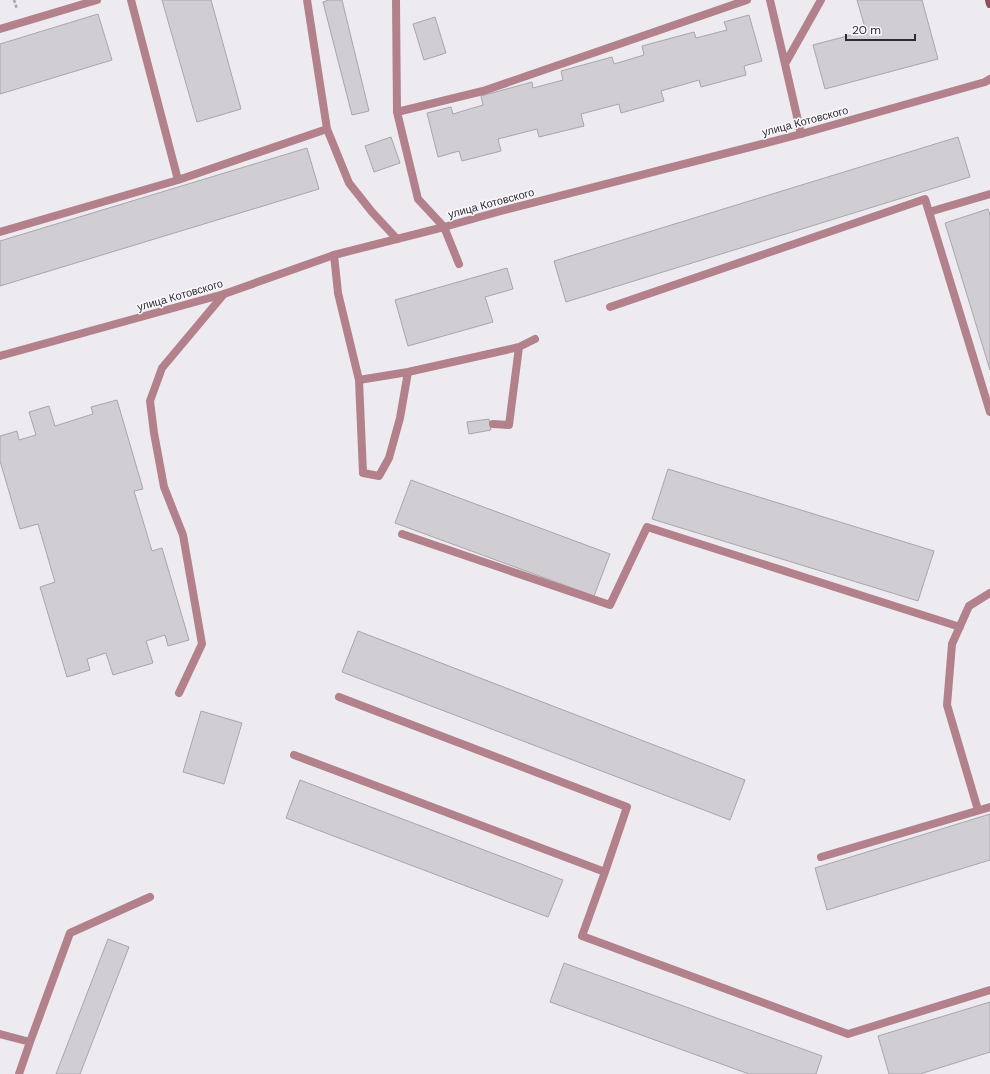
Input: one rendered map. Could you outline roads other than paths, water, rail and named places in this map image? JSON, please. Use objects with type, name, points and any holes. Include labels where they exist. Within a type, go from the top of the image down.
[{"type":"main road","points":[[989,0],[990,4]]},
{"type":"street","points":[[0,29],[97,0]]},
{"type":"street","points":[[131,0],[178,180]]},
{"type":"street","points":[[307,0],[328,129],[349,183],[372,212],[397,239]]},
{"type":"street","points":[[396,0],[397,112],[418,199],[444,226],[458,264]]},
{"type":"street","points":[[397,112],[483,91],[748,0]]},
{"type":"street","points":[[770,0],[801,134]]},
{"type":"street","points":[[785,64],[821,0]]},
{"type":"street","name":"улица Котовского","points":[[0,356],[224,294],[334,255],[801,134],[984,82],[990,79]]},
{"type":"street","points":[[0,232],[178,180],[328,129]]},
{"type":"street","points":[[929,212],[990,194]]},
{"type":"street","points":[[610,307],[925,199],[990,412]]},
{"type":"street","points":[[334,255],[338,293],[359,380],[363,473],[380,476],[389,458],[400,418],[408,372]]},
{"type":"street","points":[[179,693],[202,644],[183,535],[164,487],[150,401],[162,368],[224,294]]},
{"type":"street","points":[[359,380],[408,372],[519,347],[536,339]]},
{"type":"street","points":[[493,424],[509,425],[519,347]]},
{"type":"street","points":[[402,534],[610,605],[647,527],[960,627]]},
{"type":"street","points":[[978,810],[947,704],[952,644],[969,606],[990,593]]},
{"type":"street","points":[[340,697],[627,807],[582,936],[848,1034],[990,990]]},
{"type":"street","points":[[294,755],[605,872]]},
{"type":"street","points":[[820,857],[990,807]]},
{"type":"street","points":[[19,1074],[70,933],[150,898]]},
{"type":"street","points":[[0,1034],[30,1042]]}]
